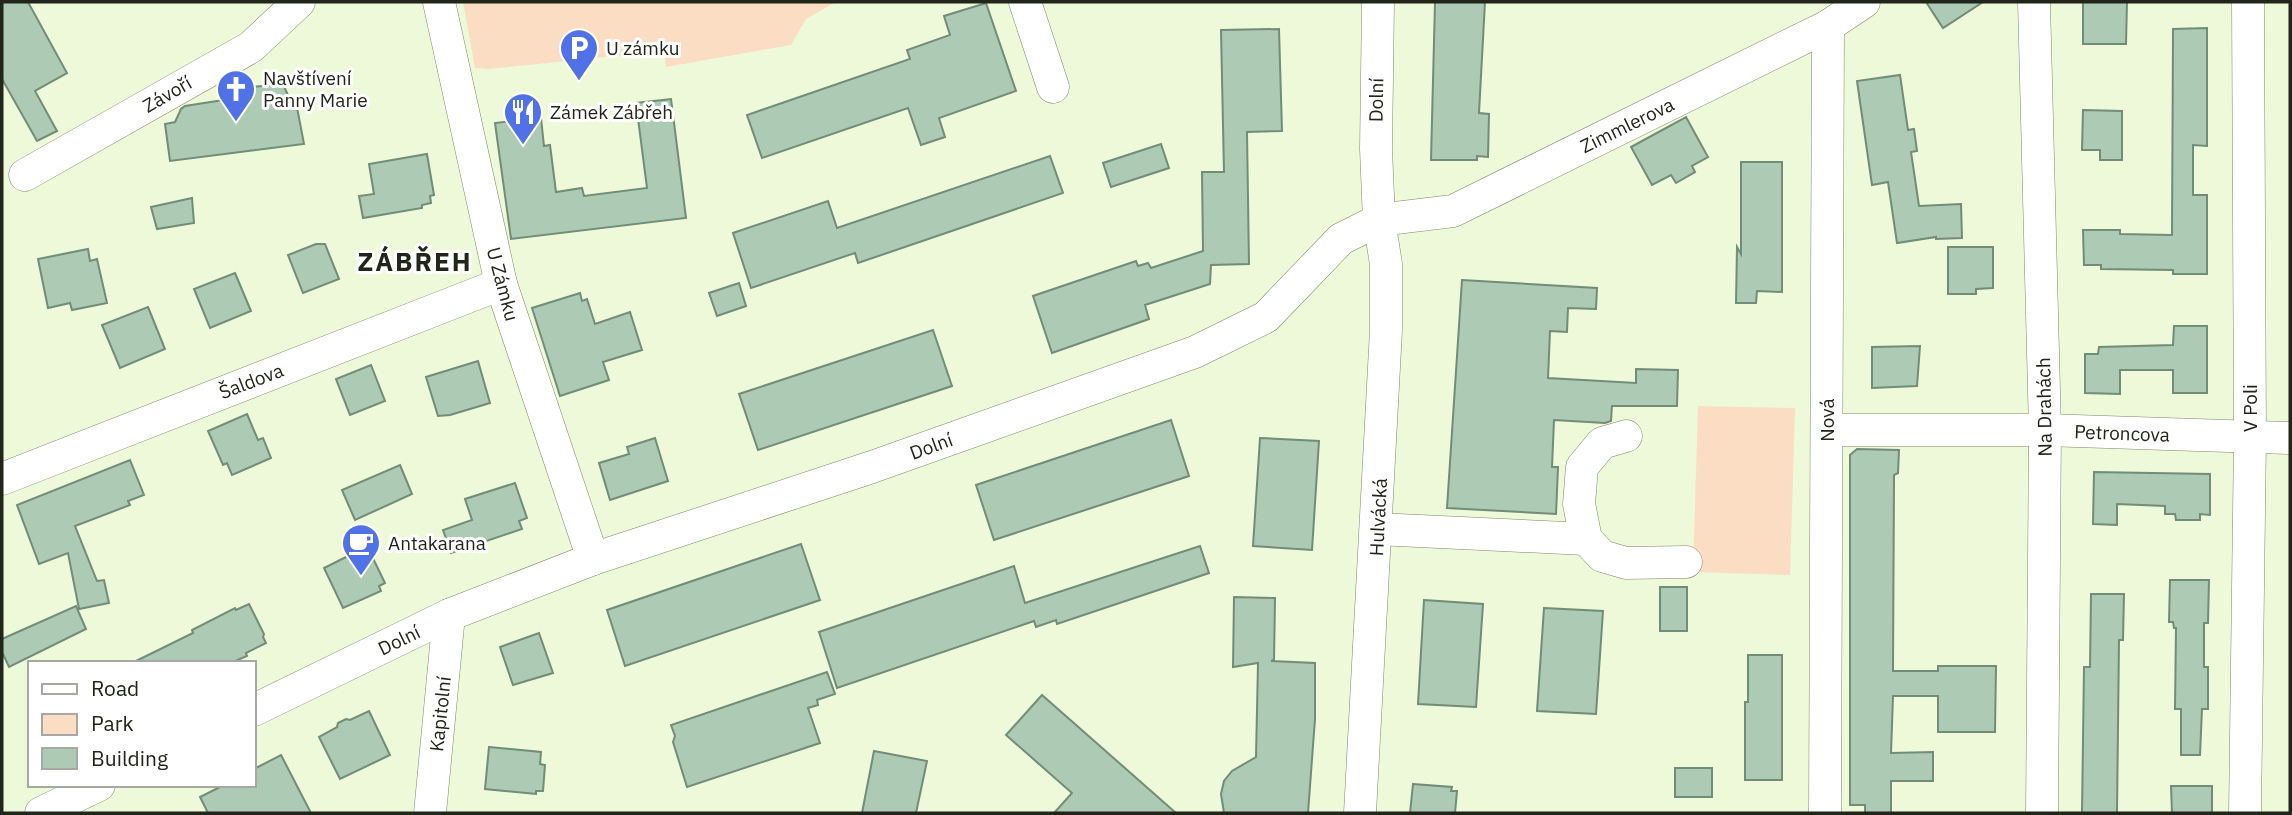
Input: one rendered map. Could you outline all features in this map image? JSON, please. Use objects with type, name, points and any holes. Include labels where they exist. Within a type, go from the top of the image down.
[{"type":"street","name":"Závoří","points":[[25,176],[251,47],[299,2]]},
{"type":"street","name":"U Zámku","points":[[439,2],[500,284],[593,559]]},
{"type":"street","points":[[1025,2],[1053,87]]},
{"type":"street","name":"Dolní","points":[[256,709],[449,615],[593,559],[872,467],[1195,352],[1266,317],[1342,239],[1379,220],[1376,149],[1377,2]]},
{"type":"street","name":"Zimmlerova","points":[[1379,220],[1453,211],[1828,26],[1864,2]]},
{"type":"street","name":"Na Drahách","points":[[2034,2],[2045,430],[2042,813]]},
{"type":"street","name":"V Poli","points":[[2245,813],[2250,438],[2248,2]]},
{"type":"street","name":"Nová","points":[[1825,813],[1828,26]]},
{"type":"street","name":"Hulvácká","points":[[1360,813],[1387,330],[1386,264],[1379,220]]},
{"type":"street","name":"Šaldova","points":[[2,479],[500,284]]},
{"type":"street","name":"Petroncova","points":[[1827,430],[2045,430],[2290,438]]},
{"type":"street","points":[[1626,436],[1602,443],[1582,467],[1579,504],[1587,539],[1602,556],[1626,563],[1686,562]]},
{"type":"street","points":[[1377,529],[1587,539]]},
{"type":"street","name":"Kapitolní","points":[[430,813],[449,615]]},
{"type":"street","points":[[41,813],[95,787]]},
{"type":"green space","points":[[463,2],[836,2],[806,19],[791,45],[666,67],[664,51],[488,69],[475,68]]},
{"type":"green space","points":[[1698,406],[1795,408],[1790,575],[1693,572]]},
{"type":"building","points":[[2,2],[28,2],[67,73],[35,91],[57,131],[37,141],[2,79]]},
{"type":"building","points":[[1435,2],[1485,2],[1479,113],[1489,114],[1488,157],[1477,156],[1477,160],[1431,160]]},
{"type":"building","points":[[1926,2],[1983,2],[1943,28]]},
{"type":"building","points":[[2083,2],[2127,2],[2126,44],[2083,44]]},
{"type":"building","points":[[986,3],[1016,91],[939,118],[945,137],[921,145],[908,108],[762,158],[747,115],[910,59],[907,50],[950,35],[944,16]]},
{"type":"building","points":[[2207,28],[2207,146],[2193,145],[2193,195],[2207,195],[2207,274],[2173,274],[2173,270],[2101,269],[2101,265],[2084,265],[2083,230],[2172,235],[2173,29]]},
{"type":"building","points":[[1279,29],[1282,131],[1247,132],[1249,264],[1211,265],[1210,284],[1145,305],[1149,319],[1052,353],[1033,296],[1136,261],[1138,266],[1148,263],[1151,268],[1203,251],[1202,172],[1224,172],[1221,30]]},
{"type":"building","points":[[1900,75],[1908,130],[1914,129],[1917,151],[1911,152],[1919,206],[1961,204],[1962,238],[1936,237],[1897,243],[1888,182],[1872,185],[1857,81]]},
{"type":"building","name":"Navštívení Panny Marie","points":[[283,84],[291,102],[296,102],[304,144],[170,161],[165,124],[175,122],[185,106],[243,97],[242,88]]},
{"type":"building","points":[[671,99],[686,218],[511,239],[495,123],[512,121],[511,113],[540,109],[544,146],[550,145],[556,192],[582,188],[584,196],[647,188],[636,103]]},
{"type":"building","points":[[2083,110],[2122,111],[2122,160],[2100,160],[2100,150],[2082,150]]},
{"type":"building","points":[[1686,117],[1708,157],[1692,166],[1695,172],[1676,183],[1671,175],[1652,185],[1631,147]]},
{"type":"building","points":[[1161,144],[1169,168],[1111,187],[1103,163]]},
{"type":"building","points":[[427,154],[434,195],[430,196],[431,203],[422,205],[422,208],[363,218],[359,196],[374,194],[369,164]]},
{"type":"building","points":[[1050,156],[1063,193],[858,263],[855,253],[751,288],[733,233],[828,201],[837,228]]},
{"type":"building","points":[[1741,162],[1782,162],[1782,292],[1757,291],[1756,303],[1736,303],[1737,247],[1741,254]]},
{"type":"building","points":[[192,198],[194,223],[157,229],[151,207]]},
{"type":"building","points":[[316,244],[325,244],[339,279],[303,293],[288,255]]},
{"type":"building","points":[[1948,247],[1993,247],[1993,288],[1976,289],[1976,294],[1948,294]]},
{"type":"building","points":[[88,249],[90,261],[97,259],[107,303],[72,310],[70,303],[48,308],[38,259]]},
{"type":"building","points":[[235,273],[251,311],[210,328],[194,289]]},
{"type":"building","points":[[1462,280],[1597,288],[1596,309],[1568,308],[1567,332],[1550,331],[1548,378],[1636,383],[1636,369],[1678,370],[1677,406],[1612,406],[1611,421],[1605,423],[1554,420],[1552,467],[1558,467],[1556,514],[1447,508]]},
{"type":"building","points":[[739,283],[746,306],[717,316],[709,293]]},
{"type":"building","points":[[580,293],[582,301],[587,299],[595,324],[630,312],[642,350],[603,362],[609,380],[560,396],[532,308]]},
{"type":"building","points":[[148,307],[165,349],[120,368],[102,325]]},
{"type":"building","points":[[2174,326],[2207,326],[2207,393],[2173,393],[2173,370],[2120,370],[2120,394],[2085,393],[2085,354],[2098,354],[2099,347],[2173,345]]},
{"type":"building","points":[[933,330],[952,386],[758,450],[739,394]]},
{"type":"building","points":[[1920,346],[1917,386],[1872,388],[1872,347]]},
{"type":"building","points":[[478,361],[490,403],[438,416],[426,377]]},
{"type":"building","points":[[371,365],[385,401],[350,415],[336,379]]},
{"type":"building","points":[[247,414],[258,440],[263,438],[271,458],[232,475],[227,463],[223,465],[208,431]]},
{"type":"building","points":[[1171,420],[1189,476],[994,540],[976,485]]},
{"type":"building","points":[[655,438],[668,481],[610,500],[599,463],[629,454],[627,447]]},
{"type":"building","points":[[1260,438],[1319,441],[1312,550],[1253,546]]},
{"type":"building","points":[[1857,449],[1899,450],[1898,473],[1894,475],[1893,671],[1938,671],[1938,666],[1996,666],[1995,732],[1938,732],[1938,696],[1893,696],[1891,753],[1933,752],[1933,781],[1891,781],[1891,813],[1865,813],[1865,805],[1850,805],[1850,455]]},
{"type":"building","points":[[130,460],[144,495],[128,501],[130,505],[75,526],[97,581],[104,580],[109,603],[79,609],[68,553],[39,564],[17,505]]},
{"type":"building","points":[[400,465],[412,494],[355,520],[342,490]]},
{"type":"building","points":[[2094,472],[2210,474],[2210,515],[2200,514],[2200,520],[2176,520],[2175,514],[2165,514],[2165,506],[2117,504],[2117,525],[2093,524]]},
{"type":"building","points":[[515,483],[527,518],[519,521],[522,529],[451,553],[443,530],[472,520],[465,499]]},
{"type":"building","points":[[801,544],[820,600],[625,666],[607,610]]},
{"type":"building","points":[[1200,546],[1209,573],[1057,624],[1056,620],[1036,627],[1034,621],[837,688],[819,632],[1014,566],[1025,603]]},
{"type":"building","points":[[369,550],[385,583],[379,586],[381,591],[343,608],[324,568],[348,556]]},
{"type":"building","points":[[2170,580],[2209,580],[2208,623],[2204,623],[2208,709],[2202,709],[2200,755],[2181,755],[2181,709],[2175,709],[2176,628],[2173,622],[2169,622]]},
{"type":"building","points":[[1660,587],[1687,587],[1687,631],[1660,631]]},
{"type":"building","points":[[2091,594],[2124,594],[2123,640],[2119,640],[2117,813],[2082,813],[2084,667],[2090,667]]},
{"type":"building","points":[[1234,597],[1275,598],[1274,660],[1271,661],[1315,663],[1315,719],[1308,813],[1224,813],[1221,794],[1224,781],[1232,771],[1256,757],[1258,663],[1233,667]]},
{"type":"building","points":[[1424,600],[1483,604],[1476,707],[1418,704]]},
{"type":"building","points":[[249,604],[264,634],[266,643],[246,653],[247,656],[236,661],[136,661],[193,633],[192,630],[235,608],[236,610]]},
{"type":"building","points":[[76,606],[86,629],[9,667],[2,652],[2,639]]},
{"type":"building","points":[[1544,608],[1603,611],[1596,714],[1537,711]]},
{"type":"building","points":[[539,633],[553,673],[513,685],[500,647]]},
{"type":"building","points":[[1748,655],[1782,655],[1782,780],[1745,780]]},
{"type":"building","points":[[827,672],[835,694],[817,700],[818,705],[808,708],[820,743],[687,787],[673,742],[675,736],[671,725]]},
{"type":"building","points":[[1042,695],[1176,813],[1054,813],[1072,793],[1006,735]]},
{"type":"building","points":[[369,711],[390,755],[340,779],[319,737],[337,727],[338,723]]},
{"type":"building","points":[[489,747],[541,752],[540,764],[545,765],[543,791],[536,791],[536,794],[485,789]]},
{"type":"building","points":[[874,751],[927,761],[916,813],[862,813]]},
{"type":"building","points":[[281,755],[311,813],[208,813],[200,797],[220,787],[256,787],[256,768]]},
{"type":"building","points":[[1675,768],[1712,768],[1712,797],[1675,797]]},
{"type":"building","points":[[1413,784],[1452,787],[1451,791],[1457,791],[1455,813],[1410,813]]},
{"type":"building","points":[[2171,786],[2212,786],[2212,813],[2172,813]]},
{"type":"place","name":"U zámku","points":[[579,82]]},
{"type":"place","name":"Navštívení Panny Marie","points":[[236,123]]},
{"type":"place","name":"Zámek Zábřeh","points":[[523,146]]},
{"type":"place","name":"Antakarana","points":[[361,577]]},
{"type":"district","name":"ZÁBŘEH","points":[[415,261]]}]
